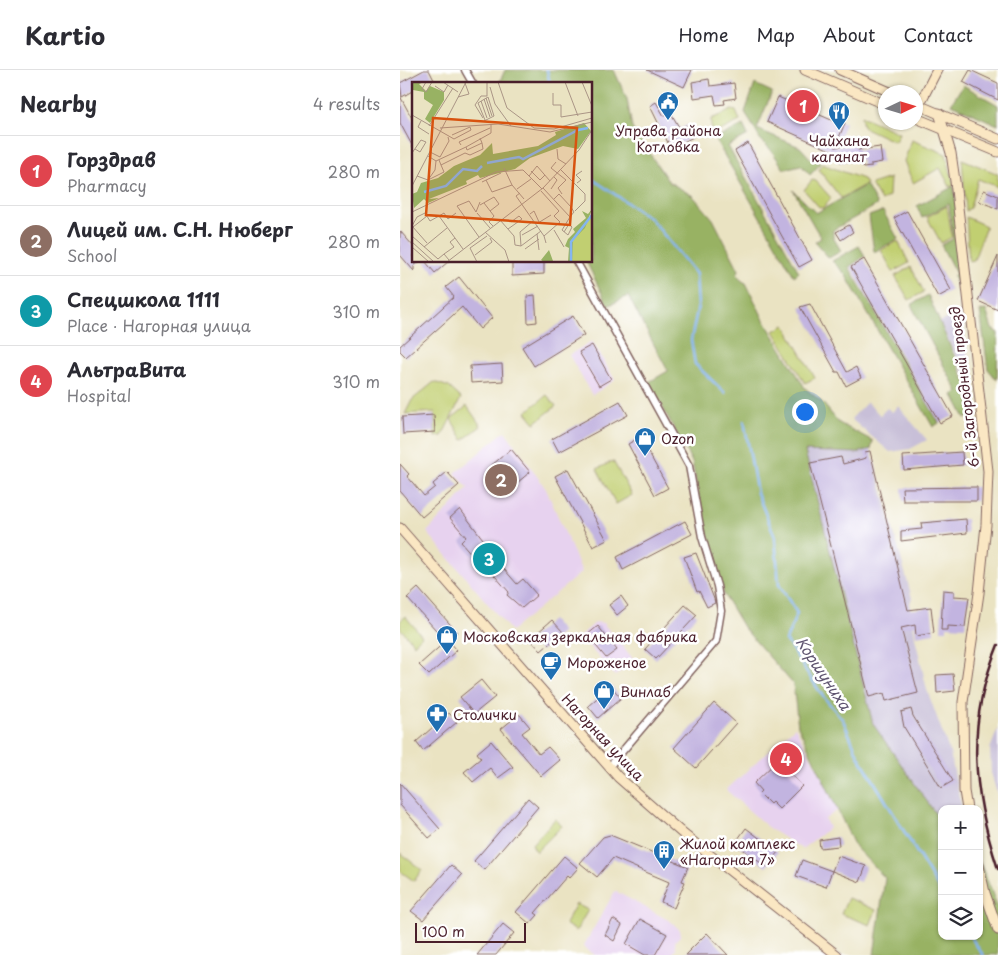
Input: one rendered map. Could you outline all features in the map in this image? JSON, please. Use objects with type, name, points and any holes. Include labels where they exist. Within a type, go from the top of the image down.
[{"type":"street","points":[[466,70],[472,82]]},
{"type":"street","points":[[805,70],[878,102]]},
{"type":"street","points":[[840,70],[878,87]]},
{"type":"street","points":[[923,96],[938,70]]},
{"type":"street","points":[[923,109],[939,113],[998,139]]},
{"type":"street","name":"6-й Загородный проезд","points":[[939,113],[955,181],[988,471],[986,525],[962,702],[964,791],[967,805]]},
{"type":"street","points":[[923,120],[998,152]]},
{"type":"street","points":[[577,262],[689,466],[702,537],[716,582],[721,611],[716,641],[609,767]]},
{"type":"street","name":"Нагорная улица","points":[[400,528],[609,767],[682,833],[837,955]]},
{"type":"street","points":[[983,884],[998,930]]},
{"type":"shaded area","points":[[961,312],[972,383],[969,384],[940,322]]},
{"type":"shaded area","points":[[592,341],[615,380],[592,395],[569,355]]},
{"type":"shaded area","points":[[867,402],[880,415],[887,408],[892,412],[898,406],[927,440],[910,449],[890,452],[851,419]]},
{"type":"shaded area","points":[[505,431],[546,489],[582,572],[511,631],[427,532],[468,488],[455,473]]},
{"type":"shaded area","points":[[871,449],[912,598],[910,603],[915,637],[927,690],[950,753],[961,805],[938,805],[938,817],[873,724],[804,451],[857,453]]},
{"type":"shaded area","points":[[596,622],[603,623],[635,661],[615,676],[580,636]]},
{"type":"shaded area","points":[[795,727],[839,809],[825,819],[829,828],[802,849],[770,829],[726,790]]},
{"type":"shaded area","points":[[998,728],[998,797],[991,773],[990,749]]},
{"type":"shaded area","points":[[615,891],[670,921],[680,930],[681,935],[675,941],[676,948],[672,955],[595,955],[583,947]]},
{"type":"green space","points":[[505,70],[614,70],[627,99],[632,128],[669,182],[693,196],[713,219],[739,270],[737,274],[746,283],[763,318],[805,388],[822,402],[839,423],[873,441],[871,449],[857,453],[805,451],[873,724],[938,817],[938,940],[983,940],[983,870],[998,907],[998,955],[874,955],[885,878],[855,847],[798,726],[793,684],[743,627],[724,595],[702,512],[692,462],[649,382],[668,371],[628,296],[608,306],[586,262],[592,262],[592,82],[500,82]]},
{"type":"green space","points":[[755,84],[772,92],[757,129],[800,147],[811,159],[821,163],[810,175],[801,165],[784,169],[771,150],[760,139],[745,112]]},
{"type":"green space","points":[[963,85],[998,105],[998,125],[951,104]]},
{"type":"green space","points":[[732,110],[736,111],[740,121],[714,134],[711,127],[711,119]]},
{"type":"green space","points":[[861,116],[878,124],[878,130],[892,130],[899,133],[895,142],[863,127]]},
{"type":"green space","points":[[743,125],[748,135],[728,146],[799,272],[794,276],[715,139]]},
{"type":"green space","points":[[912,140],[946,154],[954,185],[950,187],[940,168],[913,183],[904,161]]},
{"type":"green space","points":[[962,159],[998,174],[998,187],[978,179],[970,208],[966,211]]},
{"type":"green space","points":[[822,164],[863,179],[866,184],[841,198],[819,170]]},
{"type":"green space","points":[[890,178],[889,196],[881,201],[871,184]]},
{"type":"green space","points":[[812,180],[816,181],[831,198],[823,208],[819,207],[804,190]]},
{"type":"green space","points":[[866,185],[877,205],[833,230],[833,237],[841,251],[829,258],[815,242],[821,238],[793,190],[816,213]]},
{"type":"green space","points":[[954,186],[965,289],[960,291],[953,276],[956,274],[941,245],[953,239],[949,204],[922,218],[917,206]]},
{"type":"green space","points":[[947,206],[952,237],[941,243],[927,217]]},
{"type":"green space","points":[[883,211],[898,239],[874,252],[869,216]]},
{"type":"green space","points":[[966,217],[986,226],[974,260],[969,261]]},
{"type":"green space","points":[[898,241],[909,263],[893,272],[881,250]]},
{"type":"green space","points":[[859,246],[865,256],[849,267],[939,423],[933,427],[845,274],[832,261]]},
{"type":"green space","points":[[911,267],[924,292],[909,300],[895,276]]},
{"type":"green space","points":[[928,295],[967,385],[972,417],[965,418],[953,395],[958,392],[911,305]]},
{"type":"green space","points":[[986,310],[992,329],[998,333],[997,380],[988,369],[980,311]]},
{"type":"green space","points":[[785,325],[815,378],[805,383],[774,331]]},
{"type":"green space","points":[[434,382],[449,387],[461,398],[442,436],[435,437],[435,412],[405,414],[412,400]]},
{"type":"green space","points":[[547,395],[556,406],[535,423],[526,412]]},
{"type":"green space","points":[[467,406],[481,426],[463,440],[451,419]]},
{"type":"green space","points":[[613,461],[632,495],[616,504],[597,469]]},
{"type":"green space","points":[[405,616],[422,636],[414,644],[400,628],[400,621]]},
{"type":"green space","points":[[555,819],[562,826],[536,852],[532,844]]},
{"type":"green space","points":[[400,853],[422,870],[414,881],[400,871]]},
{"type":"green space","points":[[848,898],[876,910],[870,925],[841,914]]},
{"type":"green space","points":[[576,904],[588,910],[576,931],[565,924]]},
{"type":"building","points":[[424,70],[429,70],[434,80],[430,82],[412,82],[412,91],[402,97],[400,83]]},
{"type":"building","points":[[647,70],[692,70],[684,87]]},
{"type":"building","points":[[970,70],[998,83],[998,100],[963,82]]},
{"type":"building","points":[[709,79],[710,86],[734,83],[736,98],[724,100],[725,104],[716,105],[714,95],[694,98],[692,82]]},
{"type":"building","points":[[400,96],[412,118],[412,145],[400,123]]},
{"type":"building","points":[[778,97],[797,105],[798,102],[805,106],[804,108],[836,122],[838,119],[845,123],[835,147],[857,144],[858,150],[880,147],[882,162],[863,168],[861,159],[840,162],[839,154],[767,122]]},
{"type":"building","points":[[656,102],[664,116],[671,113],[680,129],[687,125],[693,137],[671,149],[650,106]]},
{"type":"building","points":[[748,143],[812,260],[799,267],[735,151]]},
{"type":"building","points":[[984,190],[998,196],[998,209],[979,201]]},
{"type":"building","points":[[907,211],[951,290],[938,297],[894,218]]},
{"type":"building","points":[[849,225],[853,232],[841,240],[836,232]]},
{"type":"building","points":[[400,231],[412,245],[412,262],[419,262],[414,266],[414,271],[400,255]]},
{"type":"building","points":[[998,256],[998,310],[978,301]]},
{"type":"building","points":[[864,259],[953,416],[940,423],[851,267]]},
{"type":"building","points":[[426,262],[448,262],[435,273]]},
{"type":"building","points":[[512,262],[544,262],[544,274],[512,276]]},
{"type":"building","points":[[459,277],[492,318],[480,329],[462,307],[406,357],[400,351],[400,346],[454,297],[446,287]]},
{"type":"building","points":[[535,295],[537,322],[528,323],[527,296]]},
{"type":"building","points":[[810,304],[847,372],[856,367],[861,378],[846,386],[839,372],[836,372],[800,307]]},
{"type":"building","points":[[573,316],[584,335],[534,366],[522,347]]},
{"type":"building","points":[[592,345],[611,379],[599,386],[579,352]]},
{"type":"building","points":[[502,364],[503,381],[471,383],[470,366]]},
{"type":"building","points":[[620,401],[628,415],[559,452],[552,439]]},
{"type":"building","points":[[434,415],[435,432],[403,434],[402,417]]},
{"type":"building","points":[[640,437],[668,488],[655,495],[628,444]]},
{"type":"building","points":[[511,449],[530,472],[511,488],[506,482],[513,477],[505,467],[498,472],[492,465]]},
{"type":"building","points":[[870,451],[908,610],[931,607],[934,633],[916,636],[915,625],[901,628],[918,693],[886,701],[884,693],[869,697],[810,463],[841,457],[843,464],[866,458],[865,452]]},
{"type":"building","points":[[962,452],[963,465],[904,470],[903,456]]},
{"type":"building","points":[[400,464],[409,474],[407,476],[424,496],[435,487],[433,484],[447,472],[459,485],[422,517],[400,491]]},
{"type":"building","points":[[568,469],[607,540],[593,547],[555,476]]},
{"type":"building","points":[[977,487],[977,501],[903,501],[902,488]]},
{"type":"building","points":[[460,509],[486,543],[489,540],[503,556],[497,561],[517,584],[523,579],[537,595],[522,608],[507,595],[509,592],[488,568],[486,571],[461,542],[466,537],[450,518]]},
{"type":"building","points":[[966,519],[967,533],[901,541],[901,531],[922,529],[921,523]]},
{"type":"building","points":[[685,521],[692,534],[623,570],[617,557]]},
{"type":"building","points":[[696,553],[715,603],[707,607],[699,591],[697,592],[684,557]]},
{"type":"building","points":[[418,588],[457,632],[448,640],[457,650],[429,675],[419,665],[446,641],[407,598]]},
{"type":"building","points":[[943,590],[954,591],[954,596],[969,597],[965,627],[947,626],[947,630],[941,630]]},
{"type":"building","points":[[621,596],[628,606],[617,615],[609,605]]},
{"type":"building","points":[[685,605],[697,615],[656,659],[645,649]]},
{"type":"building","points":[[552,620],[563,632],[541,651],[530,639]]},
{"type":"building","points":[[598,626],[617,650],[606,658],[587,635]]},
{"type":"building","points":[[953,674],[955,691],[937,693],[936,675]]},
{"type":"building","points":[[481,680],[495,697],[474,714],[460,697]]},
{"type":"building","points":[[611,686],[621,698],[598,718],[588,706]]},
{"type":"building","points":[[714,703],[736,723],[696,768],[674,748]]},
{"type":"building","points":[[911,709],[913,716],[953,781],[941,788],[904,727],[901,712]]},
{"type":"building","points":[[449,713],[457,722],[423,751],[416,742]]},
{"type":"building","points":[[519,714],[530,727],[522,733],[539,754],[548,747],[560,760],[541,776],[501,729]]},
{"type":"building","points":[[491,741],[513,767],[498,778],[490,768],[473,782],[464,772],[481,758],[477,753]]},
{"type":"building","points":[[778,760],[802,786],[779,809],[772,802],[770,804],[759,793],[761,791],[754,783]]},
{"type":"building","points":[[400,783],[440,829],[429,838],[400,805]]},
{"type":"building","points":[[528,798],[538,807],[484,870],[474,861]]},
{"type":"building","points":[[746,828],[778,852],[766,867],[735,843]]},
{"type":"building","name":"Жилой комплекс «Нагорная 7»","points":[[610,835],[688,867],[682,881],[685,882],[674,908],[661,902],[669,882],[613,858],[597,877],[580,863],[603,837]]},
{"type":"building","points":[[838,837],[839,846],[820,848],[819,840]]},
{"type":"building","points":[[564,856],[578,868],[569,878],[567,876],[535,913],[538,915],[530,924],[516,912]]},
{"type":"building","points":[[838,856],[866,866],[860,882],[832,871]]},
{"type":"building","points":[[802,860],[832,871],[826,887],[796,876]]},
{"type":"building","points":[[451,865],[462,875],[423,920],[411,911]]},
{"type":"building","points":[[613,919],[622,925],[614,941],[605,935]]},
{"type":"building","points":[[640,919],[667,934],[655,955],[645,955],[626,944]]},
{"type":"building","points":[[503,924],[514,933],[496,955],[477,955]]},
{"type":"building","points":[[707,933],[728,955],[685,955]]},
{"type":"waterway","name":"Коршуниха","points":[[547,70],[550,82]]},
{"type":"waterway","name":"Коршуниха","points":[[592,179],[651,219],[696,274],[698,306],[691,340],[695,364],[725,393]]},
{"type":"waterway","name":"Коршуниха","points":[[744,421],[757,493],[775,537],[779,585],[797,613],[786,640],[822,695],[843,720],[858,755],[938,887]]},
{"type":"waterway","name":"Коршуниха","points":[[973,940],[983,955]]},
{"type":"railway","points":[[998,645],[981,702],[977,729],[976,757],[983,812],[998,869]]},
{"type":"place","name":"Горздрав","points":[[803,106]]},
{"type":"place","name":"Управа района Котловка","points":[[668,121]]},
{"type":"place","name":"Чайхана каганат","points":[[839,131]]},
{"type":"place","name":"Ozon","points":[[645,457]]},
{"type":"place","name":"Лицей им. С.Н. Нюберг","points":[[501,480]]},
{"type":"place","name":"Спецшкола 1111","points":[[489,559]]},
{"type":"place","name":"Московская зеркальная фабрика","points":[[447,655]]},
{"type":"place","name":"Мороженое","points":[[551,681]]},
{"type":"place","name":"Винлаб","points":[[604,710]]},
{"type":"place","name":"Столички","points":[[437,733]]},
{"type":"place","name":"АльтраВита","points":[[786,759]]},
{"type":"place","name":"Жилой комплекс «Нагорная 7»","points":[[664,870]]}]
